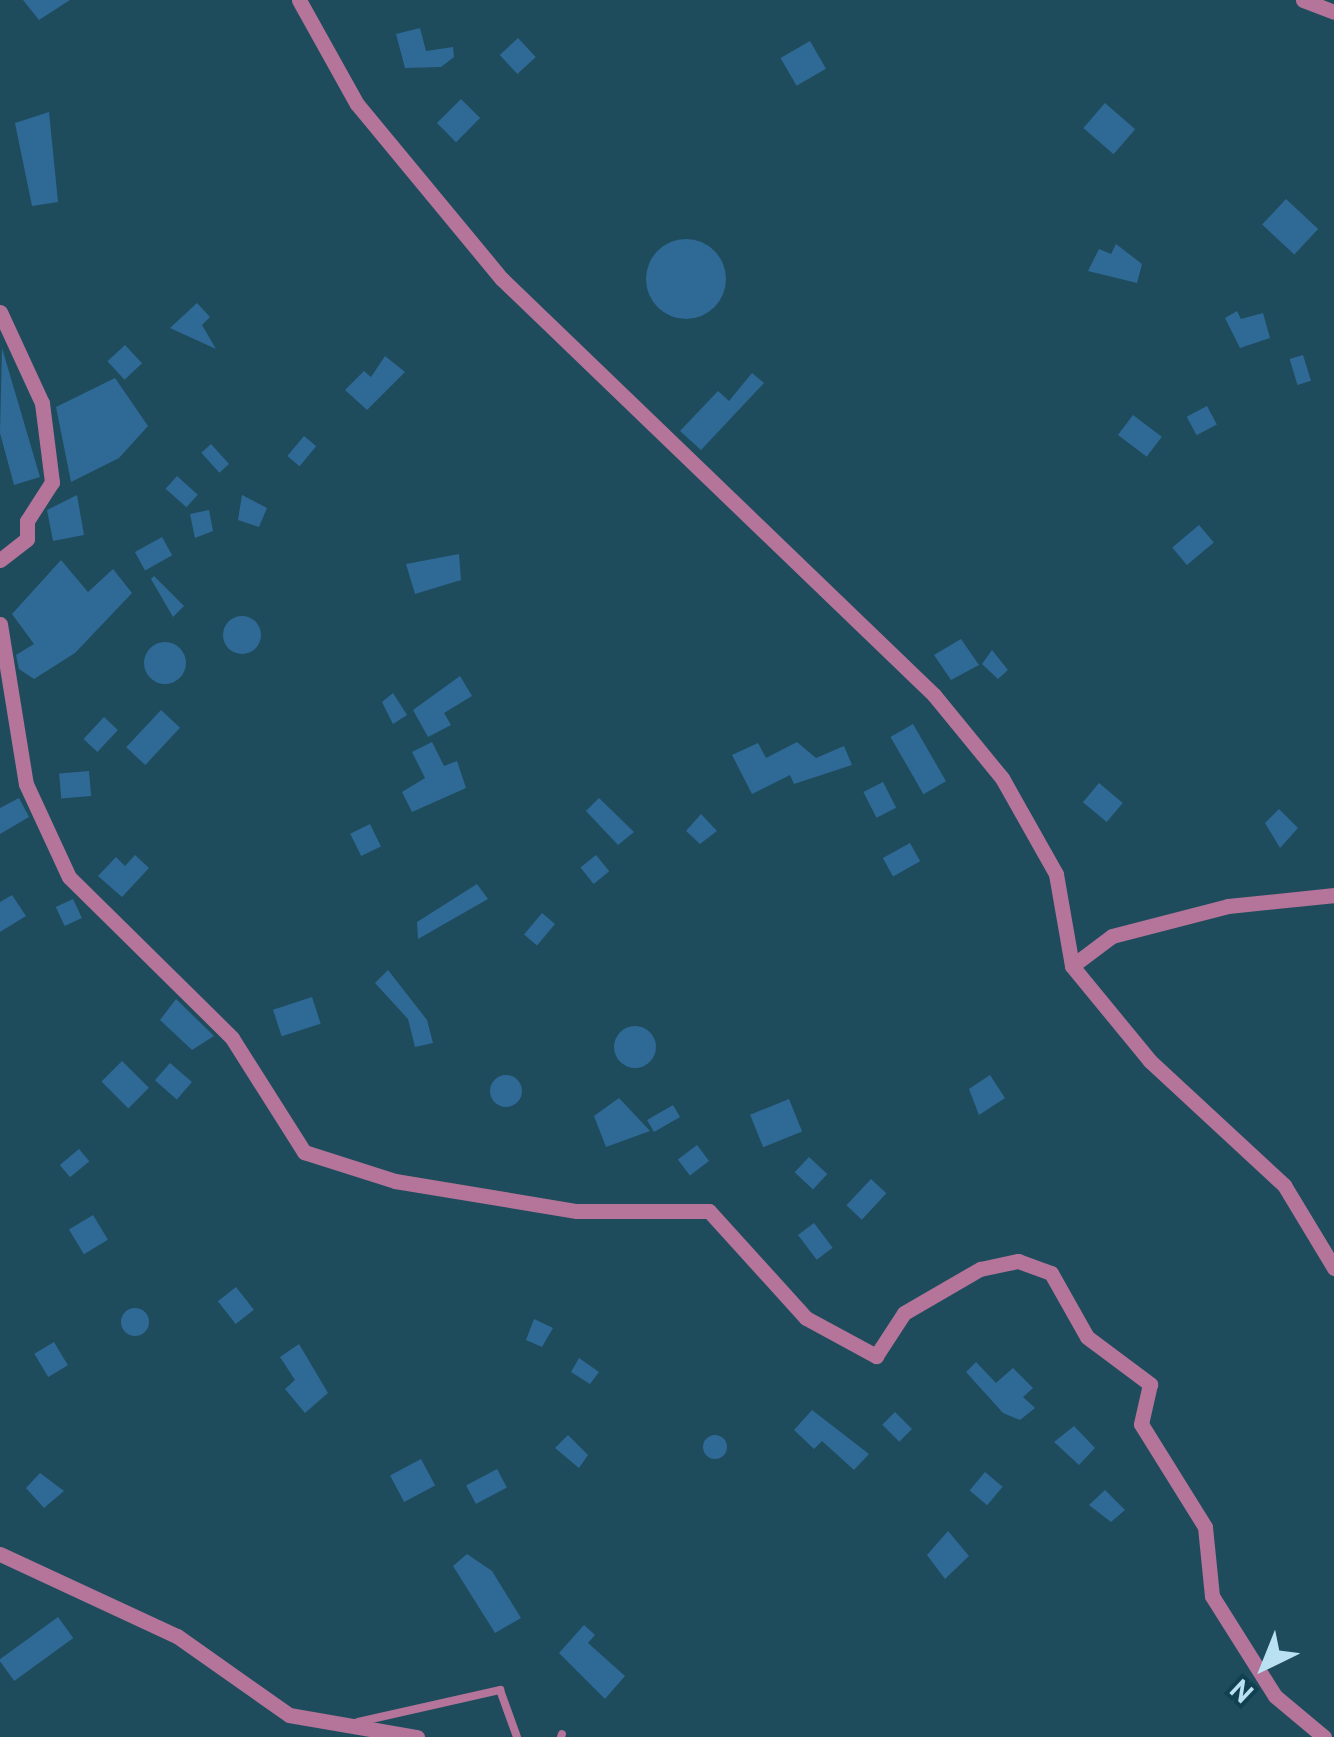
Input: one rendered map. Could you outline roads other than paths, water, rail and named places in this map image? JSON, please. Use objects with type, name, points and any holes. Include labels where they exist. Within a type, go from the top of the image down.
[{"type":"street","points":[[299,0],[357,104],[502,278],[934,695],[1002,778],[1056,874],[1072,966],[1150,1060],[1284,1185],[1334,1268]]},
{"type":"street","points":[[1302,0],[1334,12]]},
{"type":"street","points":[[0,312],[42,403],[52,482],[27,521],[27,539],[0,560]]},
{"type":"street","points":[[0,624],[26,784],[69,877],[232,1038],[304,1152],[394,1180],[577,1211],[709,1211],[806,1318],[876,1356],[904,1313],[980,1270],[1018,1261],[1051,1272],[1088,1337],[1150,1384],[1141,1424],[1204,1527],[1212,1596],[1275,1696],[1324,1737]]},
{"type":"street","points":[[1072,966],[1112,936],[1228,906],[1334,895]]},
{"type":"street","points":[[0,1554],[177,1636],[289,1715],[417,1737]]},
{"type":"lane","points":[[350,1724],[500,1690],[517,1737]]}]
